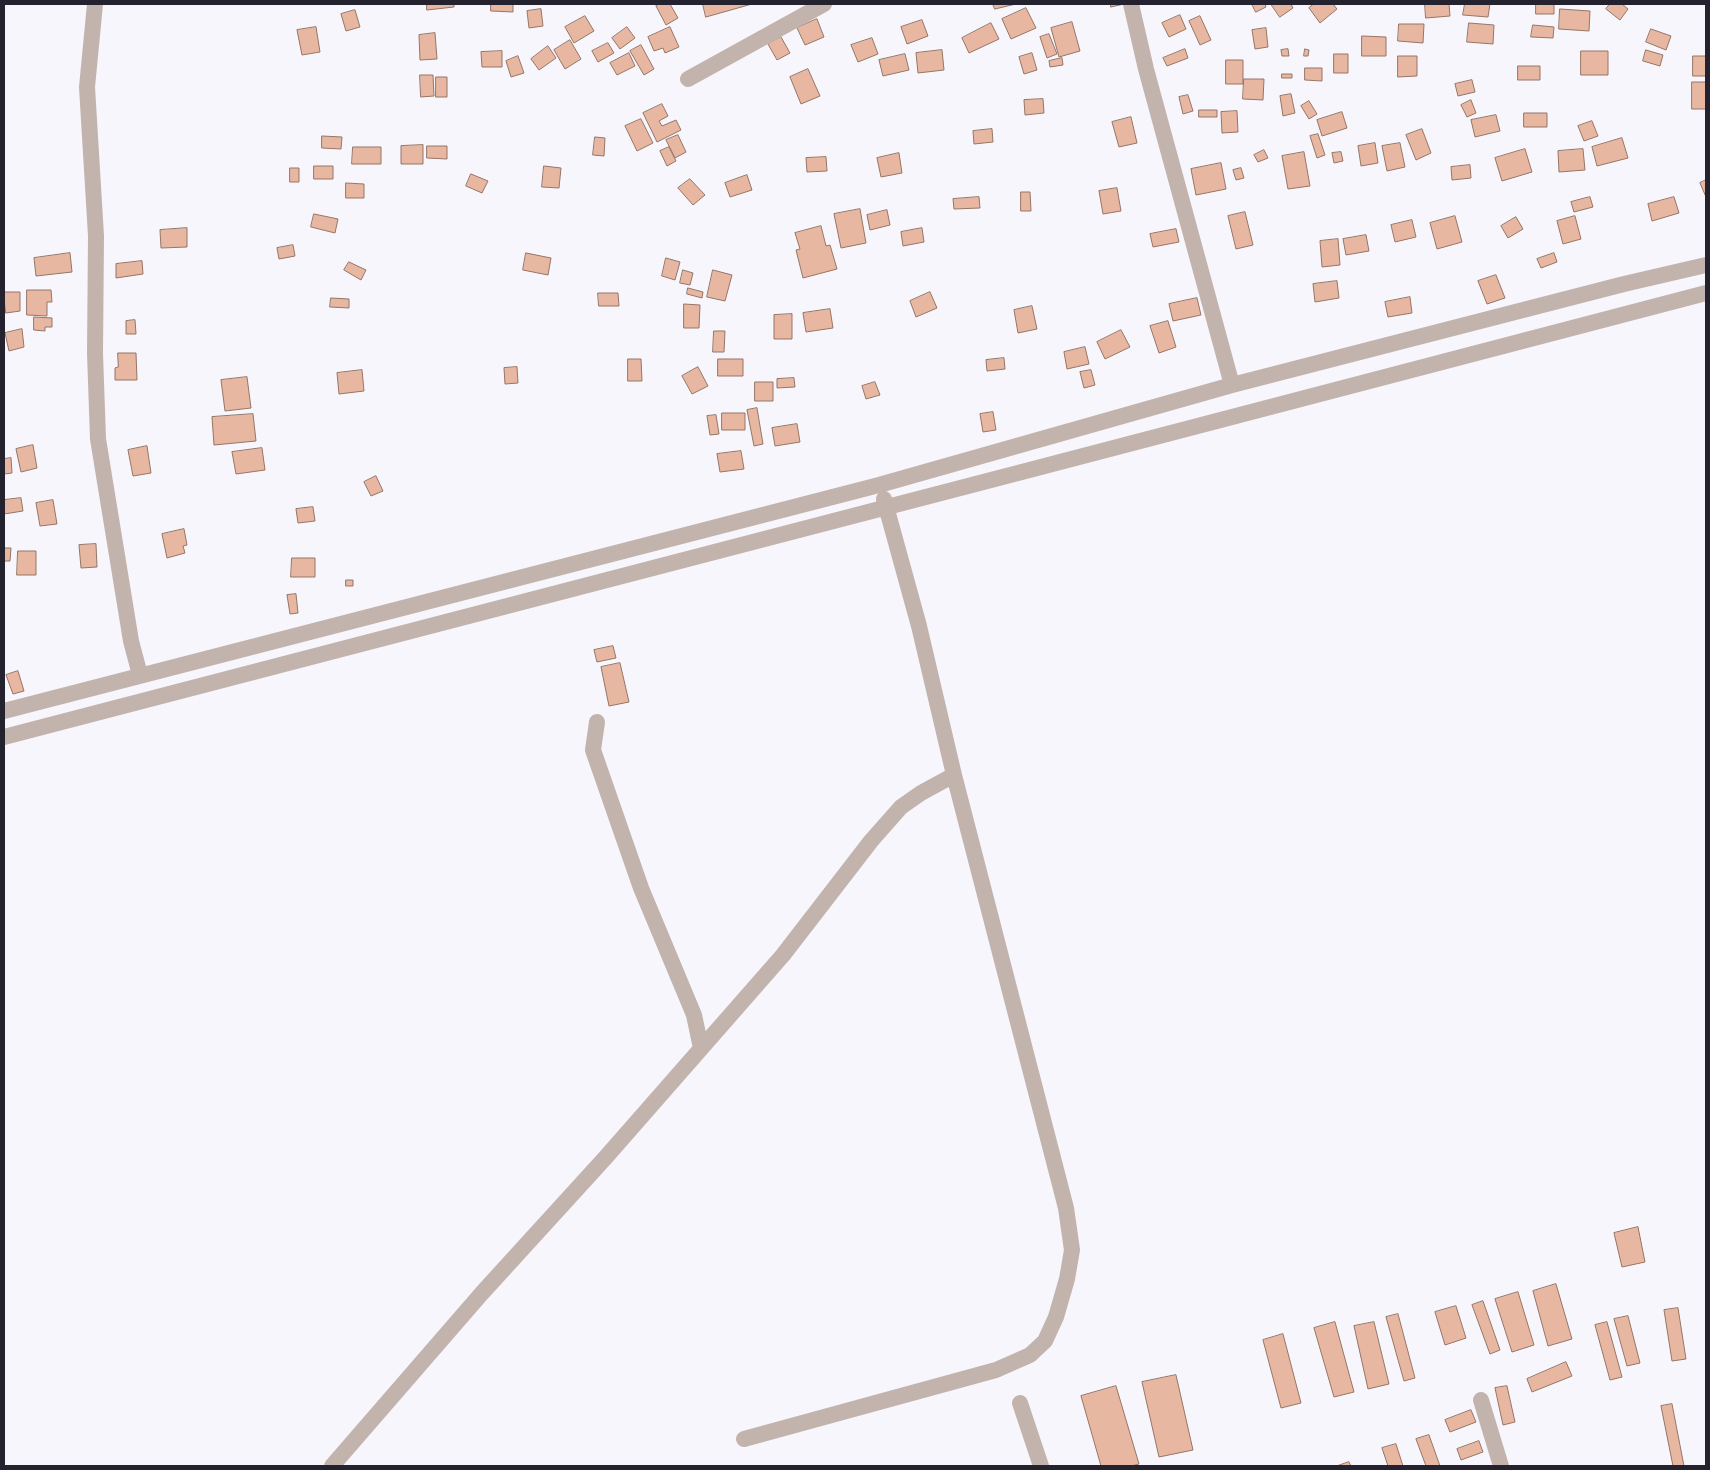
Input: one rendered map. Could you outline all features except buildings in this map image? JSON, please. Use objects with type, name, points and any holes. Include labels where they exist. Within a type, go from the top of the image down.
[{"type":"street","points":[[95,4],[88,87],[96,236],[95,353],[98,439],[131,641],[140,674]]},
{"type":"street","points":[[688,79],[824,4]]},
{"type":"street","points":[[1131,4],[1146,69],[1232,386]]},
{"type":"street","points":[[4,711],[140,674],[880,485],[1232,386],[1624,284],[1706,265]]},
{"type":"street","points":[[4,737],[1706,293]]},
{"type":"street","points":[[744,1439],[996,1370],[1030,1355],[1045,1341],[1056,1317],[1067,1279],[1072,1250],[1066,1208],[954,775],[919,626],[880,485]]},
{"type":"street","points":[[597,722],[593,750],[641,888],[694,1015],[702,1048]]},
{"type":"street","points":[[332,1466],[783,955],[871,841],[901,807],[921,793],[954,775]]},
{"type":"street","points":[[1481,1400],[1501,1466]]},
{"type":"street","points":[[1020,1403],[1041,1466]]}]
